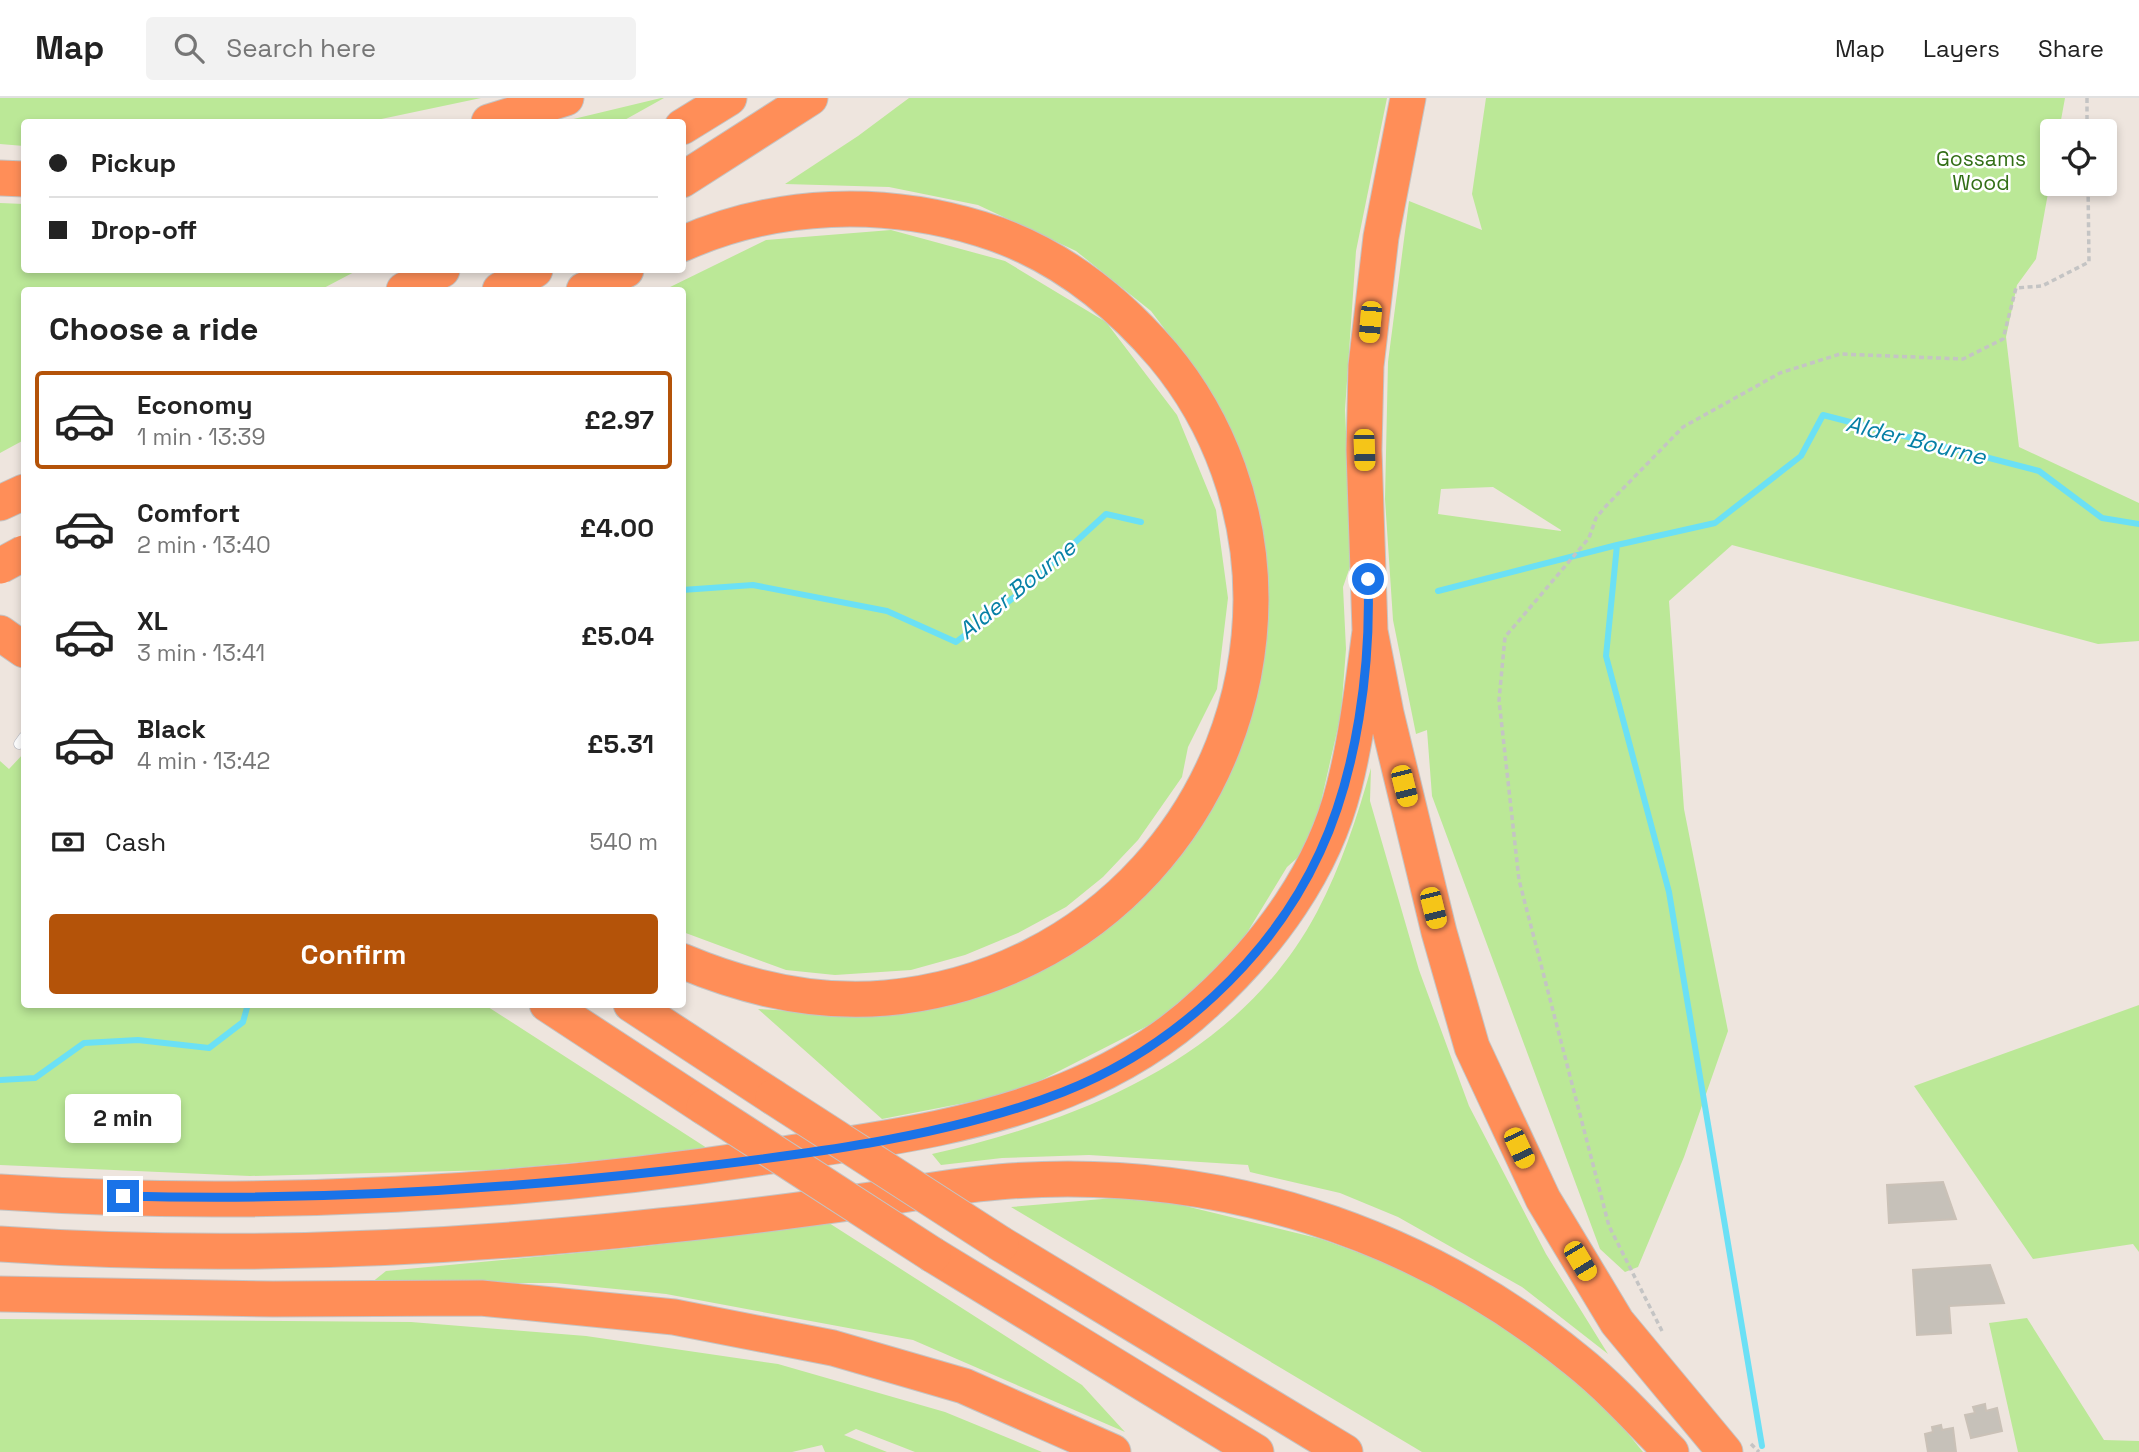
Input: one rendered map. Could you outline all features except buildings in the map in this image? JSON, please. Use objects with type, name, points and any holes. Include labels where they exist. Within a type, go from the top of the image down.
[{"type":"highway","points":[[499,119],[566,98]]},
{"type":"highway","points":[[686,125],[729,98]]},
{"type":"highway","points":[[686,177],[810,98]]},
{"type":"highway","points":[[1408,98],[1381,237],[1366,366],[1364,450],[1370,631],[1386,713],[1436,920],[1472,1047],[1543,1199],[1617,1322],[1736,1446]]},
{"type":"highway","points":[[0,178],[21,179]]},
{"type":"highway","points":[[686,243],[717,231],[780,215],[830,209],[876,209],[942,217],[995,233],[1066,268],[1110,301],[1154,345],[1188,389],[1213,434],[1233,484],[1245,525],[1251,615],[1241,698],[1214,772],[1199,800],[1169,845],[1131,886],[1058,942],[1009,967],[961,984],[883,999],[827,998],[765,988],[686,962]]},
{"type":"highway","points":[[410,287],[436,273]]},
{"type":"highway","points":[[505,287],[530,273]]},
{"type":"highway","points":[[590,287],[620,273]]},
{"type":"highway","points":[[0,503],[21,493]]},
{"type":"highway","points":[[0,568],[21,555]]},
{"type":"highway","points":[[0,559],[21,574]]},
{"type":"highway","points":[[0,568],[21,561]]},
{"type":"highway","points":[[0,1192],[148,1197],[320,1196],[476,1189],[599,1178],[724,1164],[900,1136],[990,1115],[1066,1091],[1124,1062],[1171,1031],[1226,982],[1284,915],[1321,851],[1338,807],[1355,735],[1370,631]]},
{"type":"highway","points":[[0,633],[21,648]]},
{"type":"highway","points":[[553,1008],[933,1255],[1256,1452]]},
{"type":"highway","points":[[637,1008],[1001,1244],[1345,1452]]},
{"type":"highway","points":[[0,1244],[286,1250],[502,1241],[762,1214],[1000,1182],[1095,1179],[1184,1186],[1262,1200],[1318,1217],[1364,1233],[1430,1264],[1488,1298],[1574,1357],[1671,1452]]},
{"type":"highway","points":[[0,1294],[247,1299],[481,1297],[633,1311],[716,1324],[846,1351],[964,1387],[1113,1452]]},
{"type":"path","points":[[2087,98],[2087,119]]},
{"type":"path","points":[[1665,1337],[1609,1226],[1519,880],[1499,700],[1505,637],[1588,540],[1596,518],[1683,427],[1780,373],[1840,354],[1963,359],[2003,339],[2016,288],[2042,286],[2089,262],[2088,196]]},
{"type":"path","points":[[1736,1446],[1759,1452]]},
{"type":"green space","points":[[0,98],[481,98],[381,119],[21,119],[21,146],[0,144]]},
{"type":"green space","points":[[661,98],[664,98],[626,119],[574,119]]},
{"type":"green space","points":[[909,98],[1387,98],[1356,251],[1345,410],[1352,561],[1343,587],[1346,649],[1341,714],[1318,815],[1304,852],[1287,867],[1242,941],[1171,1014],[1016,1093],[882,1119],[758,1009],[867,1015],[939,1004],[1017,982],[1037,973],[1093,938],[1144,895],[1195,836],[1232,766],[1251,486],[1209,388],[1151,311],[1076,251],[978,205],[889,187],[785,184],[858,136]]},
{"type":"green space","name":"Gossams Wood","points":[[1486,98],[2065,98],[2061,119],[2040,119],[2040,196],[2048,196],[2036,259],[2017,285],[2006,337],[2019,447],[2139,503],[2139,641],[2098,644],[1732,545],[1669,601],[1684,809],[1728,1031],[1684,1157],[1638,1267],[1625,1272],[1600,1249],[1432,796],[1427,730],[1416,734],[1393,620],[1385,499],[1388,362],[1409,201],[1482,230],[1472,194]],"holes":[[[1493,487],[1561,531],[1438,514],[1441,489]]]},
{"type":"green space","points":[[0,203],[21,204],[21,273],[352,273],[326,287],[21,287],[21,442],[0,453]]},
{"type":"green space","points":[[891,230],[1005,261],[1106,322],[1177,415],[1216,510],[1228,598],[1217,689],[1188,747],[1182,777],[1138,840],[1103,877],[1066,907],[1018,933],[965,955],[911,970],[835,975],[786,970],[686,933],[686,287],[670,287],[766,240]]},
{"type":"green space","points":[[21,756],[21,1008],[490,1008],[710,1150],[494,1170],[250,1176],[0,1165],[0,761],[9,769]]},
{"type":"green space","points":[[1371,768],[1370,801],[1419,970],[1469,1106],[1546,1254],[1608,1354],[1522,1287],[1398,1217],[1340,1193],[1250,1172],[1248,1165],[1089,1155],[1002,1158],[941,1165],[932,1154],[1045,1122],[1099,1101],[1152,1075],[1201,1043],[1245,1006],[1285,963],[1317,912],[1348,842]]},
{"type":"green space","points":[[2139,1005],[2139,1252],[2133,1244],[2033,1259],[1914,1086]]},
{"type":"green space","points":[[1114,1198],[1177,1204],[1321,1239],[1420,1275],[1547,1355],[1608,1409],[1643,1452],[1422,1452],[1011,1207]]},
{"type":"green space","points":[[829,1223],[1082,1385],[1125,1432],[913,1340],[666,1294],[555,1283],[371,1283],[386,1271],[639,1247]]},
{"type":"green space","points":[[2027,1318],[2104,1440],[2139,1441],[2139,1452],[2018,1452],[1989,1323]]},
{"type":"green space","points":[[0,1319],[411,1322],[586,1336],[778,1364],[945,1412],[1042,1452],[915,1452],[856,1429],[844,1435],[887,1452],[825,1452],[822,1445],[792,1452],[0,1452]]},
{"type":"waterway","name":"Alder Bourne","points":[[1438,591],[1715,523],[1801,456],[1823,415],[2039,471],[2102,518],[2139,524]]},
{"type":"waterway","name":"Alder Bourne","points":[[686,590],[753,585],[887,611],[956,642],[1022,591],[1106,514],[1141,522]]},
{"type":"waterway","points":[[1617,545],[1606,656],[1669,892],[1762,1446]]},
{"type":"waterway","name":"Alder Bourne","points":[[0,1080],[35,1078],[84,1043],[138,1040],[209,1048],[243,1022],[247,1008]]},
{"type":"route","points":[[123,1196],[320,1196],[476,1189],[724,1164],[947,1126],[1030,1104],[1094,1078],[1152,1046],[1206,1002],[1269,934],[1303,886],[1321,851],[1345,785],[1370,631],[1368,579]]}]
